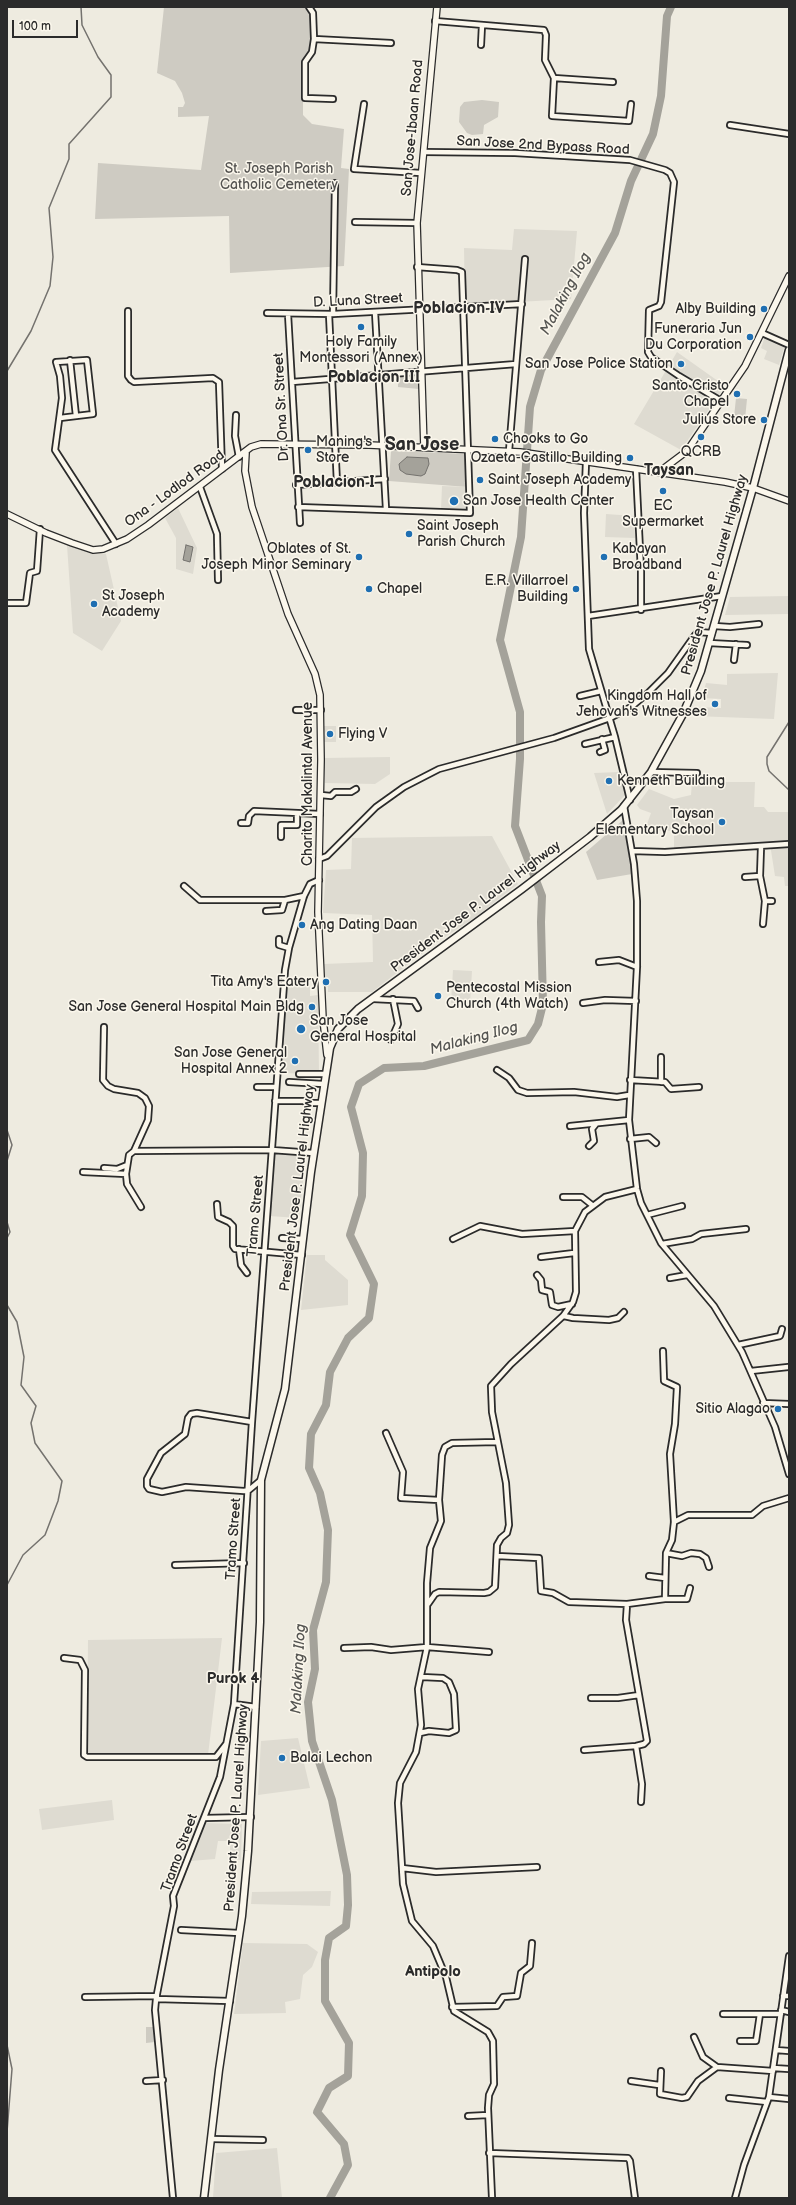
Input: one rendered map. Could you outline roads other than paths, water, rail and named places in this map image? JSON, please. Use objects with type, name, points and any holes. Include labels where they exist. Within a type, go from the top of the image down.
[{"type":"highway","name":"President Jose P. Laurel Highway","points":[[204,2198],[210,2139],[245,1891],[251,1817],[260,1622],[261,1480],[284,1398],[313,1153],[327,1055],[338,1029],[354,1012],[522,889],[590,837],[630,800],[651,772],[683,714],[697,683],[710,643],[753,488],[789,350]]},
{"type":"main road","name":"San Jose-Ibaan Road","points":[[424,448],[417,267],[417,222],[437,7]]},
{"type":"main road","points":[[659,472],[687,451],[721,401],[744,366],[762,333],[789,276]]},
{"type":"main road","name":"Ona - Lodlod Road","points":[[7,514],[72,543],[98,550],[116,544],[148,525],[255,445],[294,444],[469,448],[520,452],[659,472],[753,488],[789,501]]},
{"type":"main road","name":"Charito Makalintal Avenue","points":[[246,453],[245,471],[252,507],[288,614],[317,681],[321,710],[319,953],[327,1055]]},
{"type":"street","points":[[309,7],[313,13],[314,39],[312,52],[305,62],[304,98],[333,99]]},
{"type":"street","points":[[435,21],[544,30],[546,35],[545,60],[554,78],[552,116],[629,121],[632,104]]},
{"type":"street","points":[[481,45],[482,25]]},
{"type":"street","points":[[314,39],[391,43]]},
{"type":"street","points":[[554,78],[613,82]]},
{"type":"street","points":[[364,104],[354,169],[421,173]]},
{"type":"street","points":[[730,125],[789,134]]},
{"type":"street","name":"San Jose 2nd Bypass Road","points":[[424,152],[516,153],[630,160],[656,167],[670,173],[674,182],[662,302],[659,306],[649,310],[648,352],[651,357],[721,401]]},
{"type":"street","points":[[335,182],[331,314],[336,483]]},
{"type":"street","points":[[355,222],[417,222]]},
{"type":"street","points":[[509,451],[525,259]]},
{"type":"street","points":[[298,507],[470,513],[462,272],[458,270],[417,267]]},
{"type":"street","name":"D. Luna Street","points":[[267,313],[331,314],[522,304]]},
{"type":"street","points":[[128,311],[128,376],[131,380],[134,382],[213,378],[219,382],[222,469]]},
{"type":"street","points":[[375,312],[386,509]]},
{"type":"street","name":"Dr. Ona Sr. Street","points":[[288,314],[296,486],[300,523]]},
{"type":"street","points":[[762,333],[789,345]]},
{"type":"street","points":[[60,418],[91,415],[94,413],[88,362],[84,360],[57,360],[55,364],[60,376],[61,387],[60,418],[55,445],[57,454],[116,544]]},
{"type":"street","points":[[70,360],[76,416]]},
{"type":"street","points":[[292,382],[516,364]]},
{"type":"street","points":[[236,415],[235,436],[239,457]]},
{"type":"street","points":[[586,462],[584,513],[589,649],[610,718],[630,800]]},
{"type":"street","points":[[636,469],[641,571],[641,610]]},
{"type":"street","points":[[296,486],[385,479]]},
{"type":"street","points":[[200,487],[217,534],[218,580]]},
{"type":"street","points":[[7,603],[26,603],[30,573],[37,571],[40,529]]},
{"type":"street","points":[[588,616],[641,610],[722,596]]},
{"type":"street","points":[[714,626],[730,627],[759,624]]},
{"type":"street","points":[[319,860],[327,856],[376,807],[404,787],[439,769],[542,741],[610,718],[631,707],[655,687],[677,661],[698,632],[712,633]]},
{"type":"street","points":[[710,643],[747,646]]},
{"type":"street","points":[[734,660],[736,644]]},
{"type":"street","points":[[580,696],[601,691]]},
{"type":"street","points":[[296,710],[321,710]]},
{"type":"street","points":[[585,744],[615,737]]},
{"type":"street","points":[[600,752],[605,751],[602,739]]},
{"type":"street","points":[[651,772],[697,773]]},
{"type":"street","points":[[321,795],[331,796],[335,792],[351,792],[356,789]]},
{"type":"street","points":[[624,806],[632,851],[637,901],[636,1001],[629,1095],[630,1138],[637,1189],[647,1215],[662,1244],[714,1306],[738,1345],[775,1427],[789,1474]]},
{"type":"street","points":[[241,823],[248,823],[249,816],[254,811],[320,814]]},
{"type":"street","points":[[281,837],[281,825],[297,825],[297,812]]},
{"type":"street","points":[[632,851],[665,852],[789,844]]},
{"type":"street","points":[[761,847],[760,876],[765,901],[763,924]]},
{"type":"street","points":[[745,876],[760,876]]},
{"type":"street","name":"Tramo Street","points":[[173,2198],[163,2080],[155,2010],[174,1906],[173,1896],[220,1777],[234,1704],[249,1490],[252,1422],[285,970],[289,948],[304,896],[310,884],[319,880]]},
{"type":"street","points":[[184,886],[200,900],[285,900],[304,896]]},
{"type":"street","points":[[266,911],[282,910],[285,900]]},
{"type":"street","points":[[765,901],[772,901]]},
{"type":"street","points":[[279,939],[279,945],[289,948]]},
{"type":"street","points":[[599,962],[619,960],[637,967]]},
{"type":"street","points":[[373,999],[415,1001],[418,1008]]},
{"type":"street","points":[[392,1040],[398,1024],[393,999]]},
{"type":"street","points":[[583,1003],[605,1000],[636,1001]]},
{"type":"street","points":[[104,1027],[103,1080],[108,1086],[114,1089],[138,1093],[145,1098],[149,1106],[148,1120],[134,1151],[129,1155],[126,1174],[127,1184],[141,1207]]},
{"type":"street","points":[[661,1057],[661,1082]]},
{"type":"street","points":[[497,1070],[509,1078],[522,1092],[574,1092],[617,1097],[629,1095]]},
{"type":"street","points":[[299,1074],[324,1074]]},
{"type":"street","points":[[630,1080],[667,1083],[670,1089],[699,1088]]},
{"type":"street","points":[[288,1082],[323,1084]]},
{"type":"street","points":[[257,1087],[276,1087]]},
{"type":"street","points":[[275,1101],[303,1101],[308,1103],[321,1103]]},
{"type":"street","points":[[570,1126],[629,1120]]},
{"type":"street","points":[[589,1146],[594,1141],[592,1129],[596,1124]]},
{"type":"street","points":[[630,1138],[649,1137],[656,1143]]},
{"type":"street","points":[[134,1151],[272,1150],[313,1153]]},
{"type":"street","points":[[104,1168],[117,1169],[127,1165]]},
{"type":"street","points":[[83,1172],[126,1174]]},
{"type":"street","points":[[428,1605],[435,1594],[439,1592],[484,1593],[492,1590],[495,1584],[498,1541],[507,1533],[509,1526],[506,1483],[497,1442],[490,1398],[492,1386],[506,1369],[564,1316],[572,1304],[576,1292],[574,1254],[575,1231],[580,1220],[592,1205],[604,1197],[637,1189]]},
{"type":"street","points":[[563,1197],[582,1197],[592,1205]]},
{"type":"street","points":[[217,1204],[218,1217],[232,1224],[232,1246],[235,1249],[302,1255]]},
{"type":"street","points":[[647,1215],[682,1206]]},
{"type":"street","points":[[454,1239],[480,1226],[522,1234],[575,1231]]},
{"type":"street","points":[[662,1244],[692,1240],[701,1234],[746,1230]]},
{"type":"street","points":[[282,1238],[304,1239]]},
{"type":"street","points":[[239,1249],[241,1264],[247,1273]]},
{"type":"street","points":[[541,1257],[574,1254]]},
{"type":"street","points":[[537,1275],[541,1280],[542,1290],[550,1292],[552,1305],[558,1307],[572,1304]]},
{"type":"street","points":[[670,1278],[687,1275]]},
{"type":"street","points":[[564,1316],[609,1320],[618,1318],[624,1312]]},
{"type":"street","points":[[738,1345],[780,1336],[782,1329]]},
{"type":"street","points":[[663,1350],[664,1381],[678,1387],[675,1424],[670,1454],[674,1522],[672,1540],[666,1553],[665,1599]]},
{"type":"street","points":[[751,1371],[788,1367]]},
{"type":"street","points":[[763,1403],[789,1404]]},
{"type":"street","points":[[252,1422],[197,1413],[191,1414],[188,1418],[185,1434],[161,1453],[148,1479],[147,1486],[149,1489],[162,1492],[186,1487],[249,1490],[261,1480]]},
{"type":"street","points":[[386,1433],[403,1472],[401,1498],[439,1500]]},
{"type":"street","points":[[492,2198],[488,2115],[489,2095],[494,2084],[492,2037],[488,2032],[454,2011],[446,1977],[433,1946],[416,1927],[410,1914],[403,1884],[398,1803],[399,1793],[405,1772],[416,1752],[420,1733],[418,1689],[422,1677],[427,1647],[430,1548],[440,1521],[439,1500],[442,1455],[446,1447],[452,1443],[497,1442]]},
{"type":"street","points":[[674,1522],[688,1515],[752,1515],[763,1506],[789,1498]]},
{"type":"street","points":[[666,1553],[682,1556],[691,1553],[700,1554],[706,1558],[709,1567]]},
{"type":"street","points":[[497,1556],[539,1558],[541,1591],[553,1593],[569,1602],[627,1604],[665,1599],[687,1599],[690,1588]]},
{"type":"street","points":[[175,1565],[244,1563]]},
{"type":"street","points":[[650,1576],[665,1578]]},
{"type":"street","points":[[584,1750],[636,1746],[644,1744],[647,1741],[647,1729],[639,1695],[626,1620],[627,1604]]},
{"type":"street","points":[[344,1648],[371,1647],[391,1650],[427,1647],[489,1652]]},
{"type":"street","points":[[64,1658],[80,1660],[85,1670],[84,1756],[216,1757],[227,1743]]},
{"type":"street","points":[[420,1733],[429,1731],[449,1733],[456,1730],[454,1694],[450,1682],[443,1678],[422,1677]]},
{"type":"street","points":[[591,1698],[618,1698],[639,1695]]},
{"type":"street","points":[[234,1704],[256,1707]]},
{"type":"street","points":[[636,1746],[642,1784],[641,1802]]},
{"type":"street","points":[[204,1818],[251,1817]]},
{"type":"street","points":[[402,1868],[436,1872],[537,1867]]},
{"type":"street","points":[[182,1930],[239,1933]]},
{"type":"street","points":[[452,2007],[497,2006],[503,1997],[518,1996],[521,1973],[530,1966],[532,1943]]},
{"type":"street","points":[[735,2198],[744,2164],[769,2097],[789,1956]]},
{"type":"street","points":[[783,1996],[789,1996]]},
{"type":"street","points":[[84,1997],[230,2001]]},
{"type":"street","points":[[782,2004],[789,2005]]},
{"type":"street","points":[[723,2014],[789,2012]]},
{"type":"street","points":[[740,2041],[756,2041],[760,2014]]},
{"type":"street","points":[[694,2037],[703,2057],[716,2067],[773,2070],[789,2069]]},
{"type":"street","points":[[776,2050],[789,2052]]},
{"type":"street","points":[[661,2071],[659,2085],[660,2094],[685,2098],[698,2081],[716,2067]]},
{"type":"street","points":[[146,2081],[163,2080]]},
{"type":"street","points":[[631,2081],[659,2085]]},
{"type":"street","points":[[769,2097],[789,2099]]},
{"type":"street","points":[[729,2098],[767,2102]]},
{"type":"street","points":[[468,2116],[488,2115]]},
{"type":"street","points":[[210,2139],[263,2140]]},
{"type":"street","points":[[489,2153],[628,2158],[630,2161],[635,2198]]},
{"type":"waterway","points":[[7,371],[31,331],[50,286],[53,257],[49,208],[69,159],[69,144],[111,97],[111,75],[98,57],[82,25],[81,7]]},
{"type":"waterway","name":"Malaking Ilog","points":[[330,2198],[348,2165],[344,2144],[317,2112],[329,2088],[348,2076],[349,2043],[325,2001],[325,1960],[329,1938],[346,1926],[348,1905],[347,1875],[332,1800],[312,1741],[308,1702],[315,1669],[313,1630],[326,1582],[328,1530],[320,1493],[309,1468],[311,1434],[326,1405],[330,1372],[348,1338],[369,1318],[374,1284],[350,1235],[362,1196],[363,1153],[351,1107],[359,1084],[384,1068],[424,1066],[528,1040],[538,1024],[543,1004],[541,922],[542,896],[515,826],[520,759],[520,712],[500,640],[521,537],[530,407],[541,370],[615,233],[631,181],[653,134],[661,96],[667,16],[671,7]]},
{"type":"waterway","points":[[789,722],[767,757],[769,771],[789,790]]},
{"type":"waterway","points":[[7,1130],[12,1145],[7,1161]]},
{"type":"waterway","points":[[7,1222],[10,1232],[7,1238]]},
{"type":"waterway","points":[[7,1305],[17,1322],[24,1357],[21,1385],[36,1406],[31,1423],[35,1443],[62,1481],[58,1501],[45,1535],[23,1555],[7,1585]]},
{"type":"waterway","points":[[7,1668],[7,1678]]},
{"type":"waterway","points":[[7,2045],[12,2069],[7,2132]]},
{"type":"place","name":"Alby Building","points":[[764,309]]},
{"type":"place","name":"Holy Family Montessori (Annex)","points":[[361,327]]},
{"type":"place","name":"Funeraria Jun Du Corporation","points":[[750,337]]},
{"type":"place","name":"San Jose Police Station","points":[[681,364]]},
{"type":"place","name":"Santo Cristo Chapel","points":[[737,394]]},
{"type":"place","name":"Julius Store","points":[[764,420]]},
{"type":"place","name":"QCRB","points":[[701,437]]},
{"type":"place","name":"Chooks to Go","points":[[495,439]]},
{"type":"place","name":"Maning's Store","points":[[308,450]]},
{"type":"place","name":"Ozaeta-Castillo Building","points":[[630,458]]},
{"type":"place","name":"Saint Joseph Academy","points":[[480,480]]},
{"type":"place","name":"EC Supermarket","points":[[663,491]]},
{"type":"place","name":"San Jose Health Center","points":[[454,501]]},
{"type":"place","name":"Saint Joseph Parish Church","points":[[409,534]]},
{"type":"place","name":"Oblates of St. Joseph Minor Seminary","points":[[359,557]]},
{"type":"place","name":"Kabayan Broadband","points":[[604,557]]},
{"type":"place","name":"Chapel","points":[[369,589]]},
{"type":"place","name":"E.R. Villarroel Building","points":[[576,589]]},
{"type":"place","name":"St Joseph Academy","points":[[94,604]]},
{"type":"place","name":"Kingdom Hall of Jehovah's Witnesses","points":[[715,704]]},
{"type":"place","name":"Flying V","points":[[330,734]]},
{"type":"place","name":"Kenneth Building","points":[[609,781]]},
{"type":"place","name":"Taysan Elementary School","points":[[722,822]]},
{"type":"place","name":"Ang Dating Daan","points":[[302,925]]},
{"type":"place","name":"Tita Amy's Eatery","points":[[326,982]]},
{"type":"place","name":"Pentecostal Mission Church (4th Watch)","points":[[438,996]]},
{"type":"place","name":"San Jose General Hospital Main Bldg","points":[[312,1007]]},
{"type":"place","name":"San Jose General Hospital","points":[[301,1029]]},
{"type":"place","name":"San Jose General Hospital Annex 2","points":[[295,1061]]},
{"type":"place","name":"Sitio Alagao","points":[[778,1409]]},
{"type":"place","name":"Balai Lechon","points":[[282,1758]]},
{"type":"district","name":"Poblacion IV","points":[[459,309]]},
{"type":"district","name":"Poblacion III","points":[[374,378]]},
{"type":"district","name":"San Jose","points":[[422,445]]},
{"type":"district","name":"Taysan","points":[[669,471]]},
{"type":"district","name":"Poblacion I","points":[[334,483]]},
{"type":"district","name":"Purok 4","points":[[233,1679]]},
{"type":"district","name":"Antipolo","points":[[433,1972]]},
{"type":"park label","name":"St. Joseph Parish Catholic Cemetery","points":[[279,178]]}]
